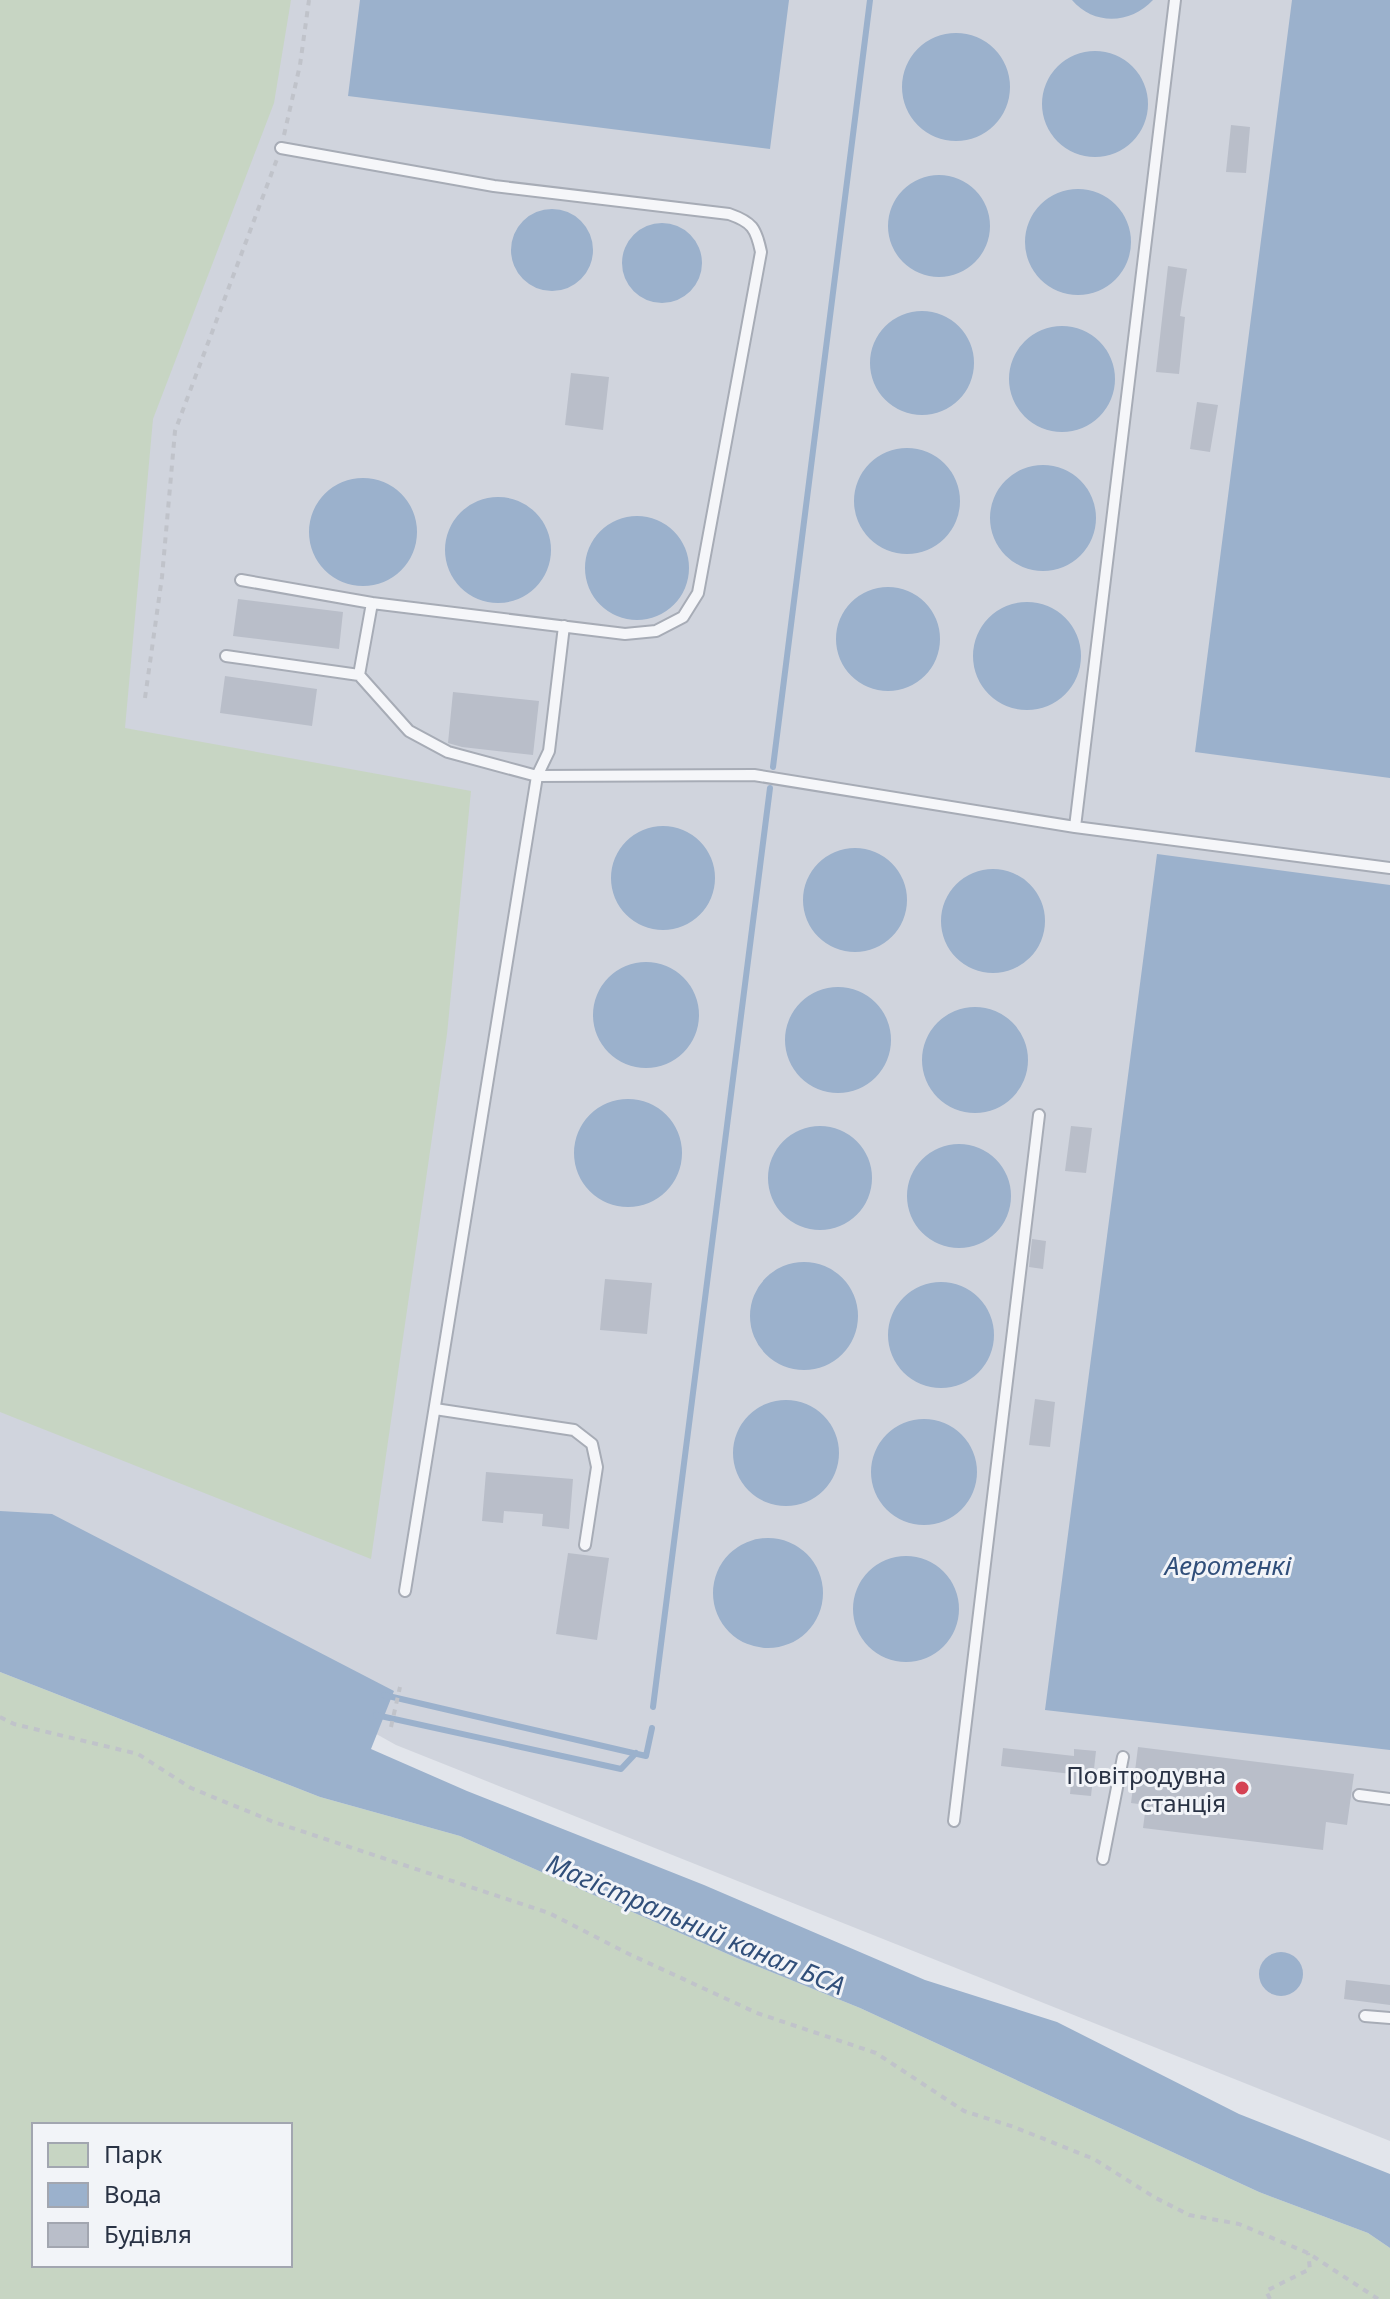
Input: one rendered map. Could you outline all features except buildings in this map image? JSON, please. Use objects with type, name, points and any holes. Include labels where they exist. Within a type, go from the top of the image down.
[{"type":"lane","points":[[1075,827],[1175,0]]},
{"type":"lane","points":[[241,580],[372,603],[625,634],[656,631],[683,617],[698,593],[761,252],[757,233],[746,220],[729,214],[494,186],[281,148]]},
{"type":"lane","points":[[359,675],[372,603]]},
{"type":"lane","points":[[405,1591],[537,776],[549,751],[564,626]]},
{"type":"lane","points":[[226,656],[359,675],[409,731],[448,752],[537,776],[754,775],[1075,827],[1390,868]]},
{"type":"lane","points":[[954,1821],[1039,1115]]},
{"type":"lane","points":[[435,1409],[574,1430],[592,1444],[597,1467],[585,1545]]},
{"type":"lane","points":[[1103,1859],[1123,1757]]},
{"type":"lane","points":[[1359,1795],[1390,1799]]},
{"type":"lane","points":[[1365,2016],[1390,2018]]},
{"type":"path","points":[[145,698],[162,577],[175,431],[281,148],[300,65],[309,0]]},
{"type":"path","points":[[391,1727],[400,1687]]},
{"type":"path","points":[[0,1717],[14,1724],[138,1754],[191,1788],[274,1822],[549,1913],[757,2013],[876,2053],[964,2111],[1094,2159],[1189,2215],[1239,2224],[1308,2253],[1378,2299]]},
{"type":"path","points":[[1270,2299],[1266,2291],[1310,2269],[1308,2253]]},
{"type":"shaded area","points":[[0,0],[1390,0],[1390,2141],[396,1745],[0,1524]]},
{"type":"green space","points":[[0,0],[291,0],[274,103],[153,419],[125,728],[471,791],[447,1034],[371,1559],[0,1412]]},
{"type":"green space","points":[[0,1672],[320,1797],[460,1836],[739,1959],[860,2008],[1259,2192],[1368,2233],[1390,2248],[1390,2299],[0,2299]]},
{"type":"water","points":[[360,0],[789,0],[770,149],[348,96]]},
{"type":"water","points":[[1072,0],[1153,0],[1134,14],[1112,19],[1091,14]]},
{"type":"water","points":[[1292,0],[1390,0],[1390,778],[1195,752]]},
{"type":"water","points":[[956,33],[977,37],[994,49],[1006,66],[1010,87],[1006,108],[994,125],[977,137],[956,141],[935,137],[918,125],[906,108],[902,87],[906,66],[918,49],[935,37]]},
{"type":"water","points":[[1095,51],[1115,55],[1132,67],[1144,84],[1148,104],[1144,124],[1132,141],[1115,153],[1095,157],[1075,153],[1058,141],[1046,124],[1042,104],[1046,84],[1058,67],[1075,55]]},
{"type":"water","points":[[929,175],[949,175],[968,183],[982,197],[990,216],[987,246],[968,269],[949,277],[929,277],[910,269],[896,255],[888,236],[888,216],[896,197],[910,183]]},
{"type":"water","points":[[1078,189],[1098,193],[1115,205],[1127,222],[1131,242],[1127,262],[1115,279],[1098,291],[1078,295],[1058,291],[1041,279],[1029,262],[1025,242],[1029,222],[1041,205],[1058,193]]},
{"type":"water","points":[[552,209],[568,212],[581,221],[590,234],[593,250],[590,266],[581,279],[568,288],[552,291],[536,288],[523,279],[514,266],[511,250],[514,234],[523,221],[536,212]]},
{"type":"water","points":[[662,223],[677,226],[690,235],[699,248],[702,263],[699,278],[690,291],[677,300],[662,303],[647,300],[634,291],[625,278],[622,263],[625,248],[634,235],[647,226]]},
{"type":"water","points":[[922,311],[942,315],[959,326],[970,343],[974,363],[970,383],[959,400],[942,411],[922,415],[902,411],[885,400],[874,383],[870,363],[874,343],[885,326],[902,315]]},
{"type":"water","points":[[1062,326],[1082,330],[1099,342],[1111,359],[1115,379],[1111,399],[1099,416],[1082,428],[1062,432],[1042,428],[1025,416],[1013,399],[1009,379],[1013,359],[1025,342],[1042,330]]},
{"type":"water","points":[[907,448],[927,452],[945,463],[956,481],[960,501],[956,521],[945,539],[927,550],[907,554],[887,550],[869,539],[858,521],[854,501],[858,481],[869,463],[887,452]]},
{"type":"water","points":[[1043,465],[1063,469],[1081,480],[1092,498],[1096,518],[1092,538],[1081,556],[1063,567],[1043,571],[1023,567],[1005,556],[994,538],[990,518],[994,498],[1005,480],[1023,469]]},
{"type":"water","points":[[363,478],[384,482],[401,494],[413,511],[417,532],[413,553],[401,570],[384,582],[363,586],[342,582],[325,570],[313,553],[309,532],[313,511],[325,494],[342,482]]},
{"type":"water","points":[[498,497],[518,501],[536,512],[547,530],[551,550],[547,570],[536,588],[518,599],[498,603],[478,599],[460,588],[449,570],[445,550],[449,530],[460,512],[478,501]]},
{"type":"water","points":[[637,516],[657,520],[674,531],[685,548],[689,568],[685,588],[674,605],[657,616],[637,620],[617,616],[600,605],[589,588],[585,568],[589,548],[600,531],[617,520]]},
{"type":"water","points":[[888,587],[908,591],[925,602],[936,619],[940,639],[936,659],[925,676],[908,687],[888,691],[868,687],[851,676],[840,659],[836,639],[840,619],[851,602],[868,591]]},
{"type":"water","points":[[1027,602],[1048,606],[1065,618],[1077,635],[1081,656],[1077,677],[1065,694],[1048,706],[1027,710],[1006,706],[989,694],[977,677],[973,656],[977,635],[989,618],[1006,606]]},
{"type":"water","points":[[663,826],[683,830],[700,841],[711,858],[715,878],[711,898],[700,915],[683,926],[663,930],[643,926],[626,915],[615,898],[611,878],[615,858],[626,841],[643,830]]},
{"type":"water","points":[[855,848],[875,852],[892,863],[903,880],[907,900],[903,920],[892,937],[875,948],[855,952],[835,948],[818,937],[807,920],[803,900],[807,880],[818,863],[835,852]]},
{"type":"water","name":"Аеротенкі","points":[[1157,854],[1390,885],[1390,1750],[1045,1710]]},
{"type":"water","points":[[993,869],[1013,873],[1030,884],[1041,901],[1045,921],[1041,941],[1030,958],[1013,969],[993,973],[973,969],[956,958],[945,941],[941,921],[945,901],[956,884],[973,873]]},
{"type":"water","points":[[646,962],[666,966],[683,978],[695,995],[699,1015],[695,1035],[683,1052],[666,1064],[646,1068],[626,1064],[609,1052],[597,1035],[593,1015],[597,995],[609,978],[626,966]]},
{"type":"water","points":[[838,987],[858,991],[875,1003],[887,1020],[891,1040],[887,1060],[875,1077],[858,1089],[838,1093],[818,1089],[801,1077],[789,1060],[785,1040],[789,1020],[801,1003],[818,991]]},
{"type":"water","points":[[975,1007],[995,1011],[1013,1022],[1024,1040],[1028,1060],[1024,1080],[1013,1098],[995,1109],[975,1113],[955,1109],[937,1098],[926,1080],[922,1060],[926,1040],[937,1022],[955,1011]]},
{"type":"water","points":[[628,1099],[649,1103],[666,1115],[678,1132],[682,1153],[678,1174],[666,1191],[649,1203],[628,1207],[607,1203],[590,1191],[578,1174],[574,1153],[578,1132],[590,1115],[607,1103]]},
{"type":"water","points":[[820,1126],[840,1130],[857,1141],[868,1158],[872,1178],[868,1198],[857,1215],[840,1226],[820,1230],[800,1226],[783,1215],[772,1198],[768,1178],[772,1158],[783,1141],[800,1130]]},
{"type":"water","points":[[959,1144],[979,1148],[996,1159],[1007,1176],[1011,1196],[1007,1216],[996,1233],[979,1244],[959,1248],[939,1244],[922,1233],[911,1216],[907,1196],[911,1176],[922,1159],[939,1148]]},
{"type":"water","points":[[804,1262],[825,1266],[842,1278],[854,1295],[858,1316],[854,1337],[842,1354],[825,1366],[804,1370],[783,1366],[766,1354],[754,1337],[750,1316],[754,1295],[766,1278],[783,1266]]},
{"type":"water","points":[[941,1282],[961,1286],[978,1298],[990,1315],[994,1335],[990,1355],[978,1372],[961,1384],[941,1388],[921,1384],[904,1372],[892,1355],[888,1335],[892,1315],[904,1298],[921,1286]]},
{"type":"water","points":[[786,1400],[806,1404],[824,1415],[835,1433],[839,1453],[835,1473],[824,1491],[806,1502],[786,1506],[766,1502],[748,1491],[737,1473],[733,1453],[737,1433],[748,1415],[766,1404]]},
{"type":"water","points":[[924,1419],[944,1423],[962,1434],[973,1452],[977,1472],[973,1492],[962,1510],[944,1521],[924,1525],[904,1521],[886,1510],[875,1492],[871,1472],[875,1452],[886,1434],[904,1423]]},
{"type":"water","name":"Магістральний канал БСА","points":[[0,1511],[52,1514],[394,1691],[371,1749],[467,1791],[704,1885],[925,1980],[1057,2022],[1239,2114],[1390,2174],[1390,2248],[1368,2233],[1259,2192],[860,2008],[739,1959],[460,1836],[320,1797],[0,1672]]},
{"type":"water","points":[[768,1538],[789,1542],[807,1554],[819,1572],[823,1593],[819,1614],[807,1632],[789,1644],[768,1648],[747,1644],[729,1632],[717,1614],[713,1593],[717,1572],[729,1554],[747,1542]]},
{"type":"water","points":[[906,1556],[926,1560],[943,1572],[955,1589],[959,1609],[955,1629],[943,1646],[926,1658],[906,1662],[886,1658],[869,1646],[857,1629],[853,1609],[857,1589],[869,1572],[886,1560]]},
{"type":"water","points":[[1281,1952],[1297,1958],[1303,1974],[1297,1990],[1281,1996],[1265,1990],[1259,1974],[1265,1958]]},
{"type":"waterway","points":[[773,767],[870,0]]},
{"type":"waterway","points":[[653,1707],[770,788]]},
{"type":"waterway","points":[[384,1695],[646,1756],[652,1728]]},
{"type":"waterway","points":[[376,1715],[621,1769],[636,1753]]},
{"type":"place","name":"Повітродувна станція","points":[[1242,1788]]}]
